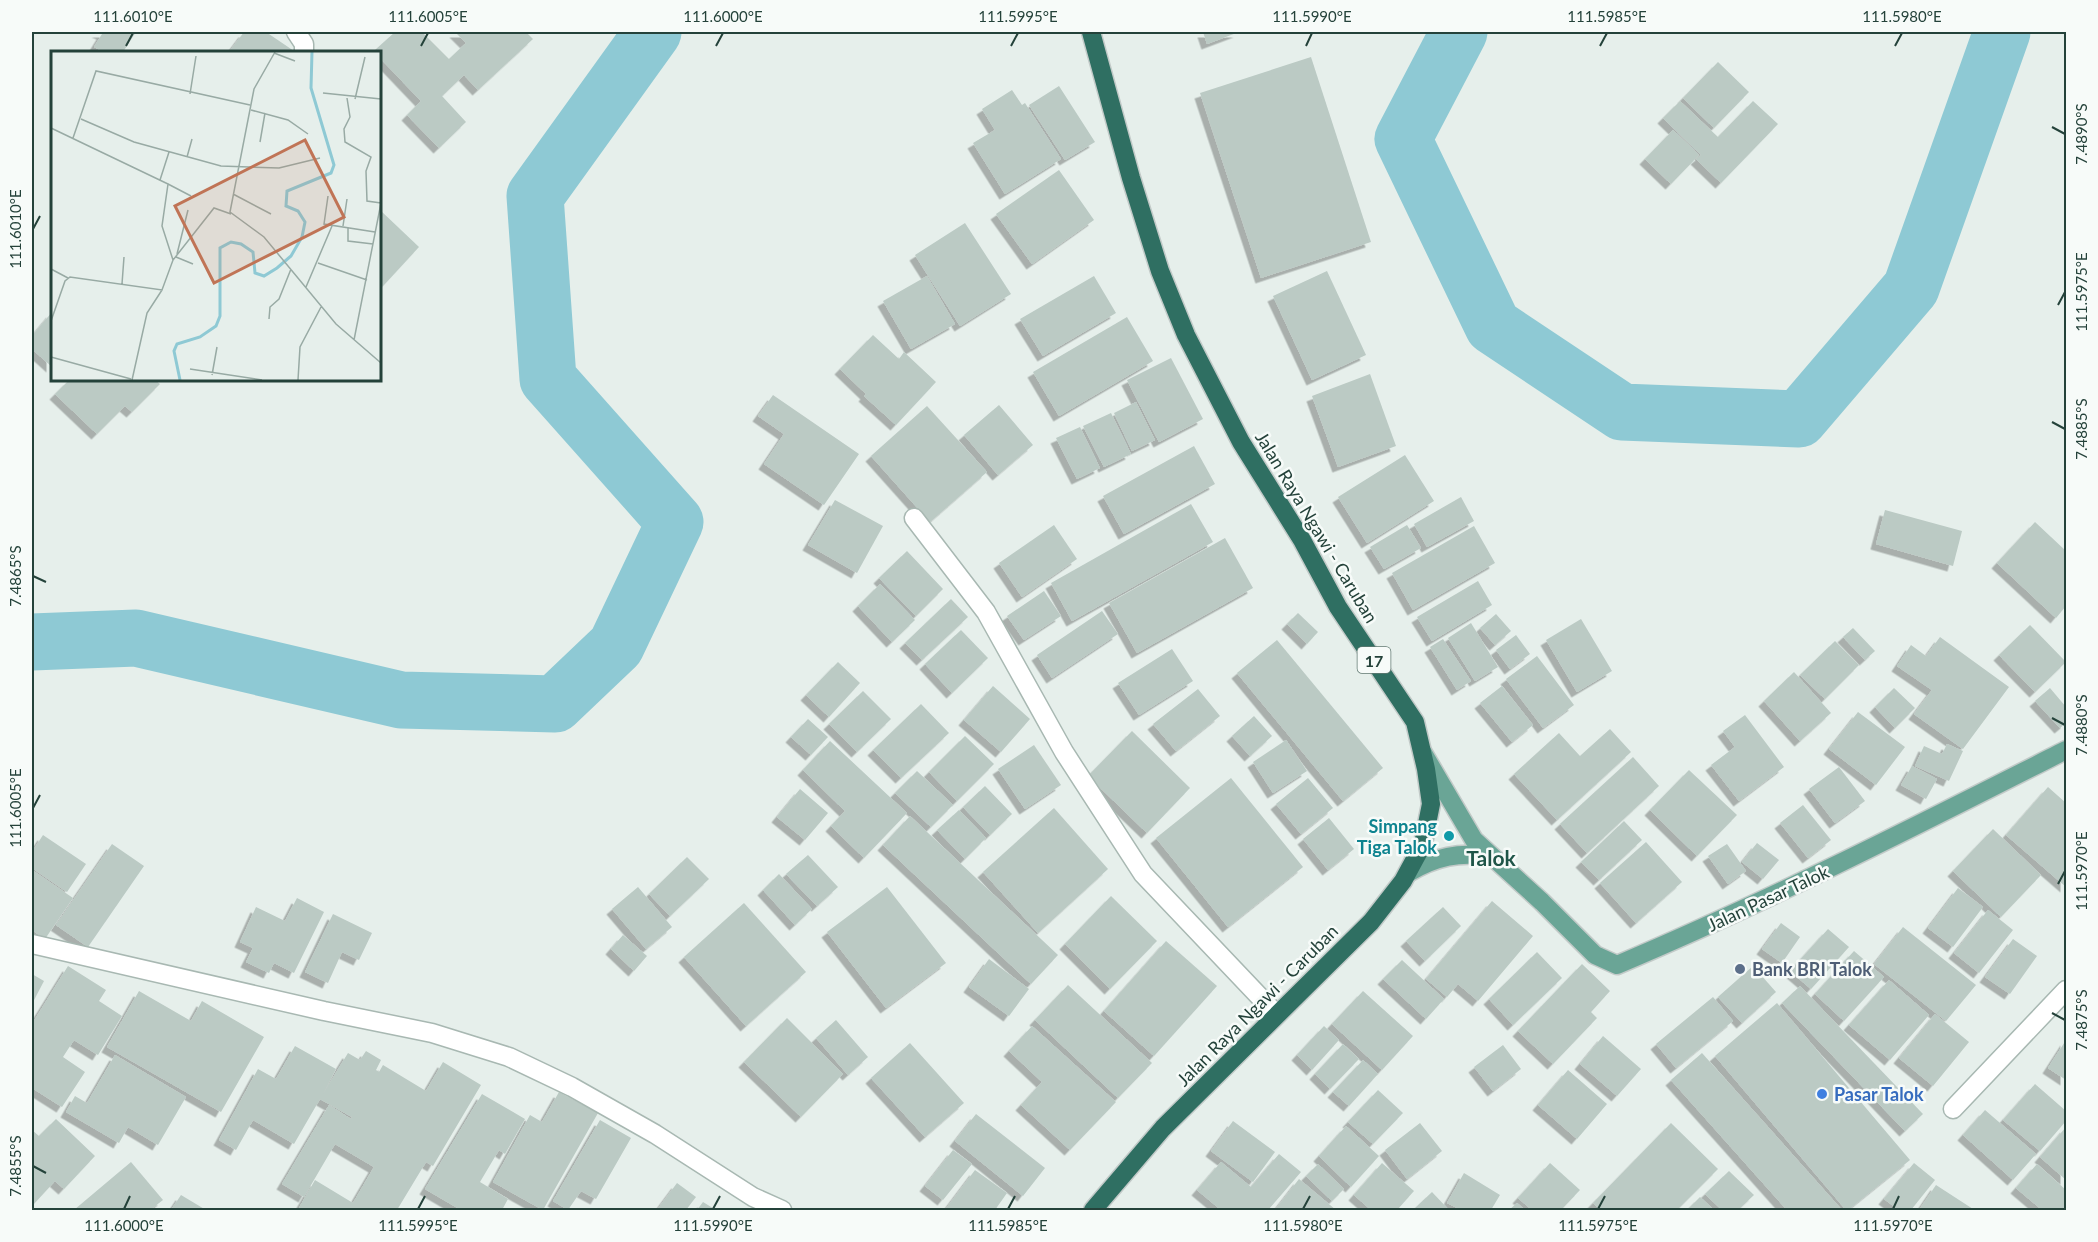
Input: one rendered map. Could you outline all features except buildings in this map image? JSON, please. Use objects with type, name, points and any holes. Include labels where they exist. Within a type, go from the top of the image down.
[{"type":"highway","name":"Jalan Raya Ngawi - Caruban","points":[[1091,32],[1150,240],[1186,335],[1241,442],[1302,540],[1338,607],[1415,722],[1431,804],[1423,844],[1408,873],[1371,922],[1163,1128],[1092,1210]]},
{"type":"main road","name":"Jalan Pasar Talok","points":[[1421,749],[1474,840],[1542,902],[1595,956],[1617,964],[1710,926],[1873,848],[2067,750]]},
{"type":"main road","points":[[1408,873],[1440,857],[1473,854],[1491,857]]},
{"type":"street","points":[[296,32],[304,44],[304,51]]},
{"type":"street","points":[[914,518],[986,612],[1064,752],[1143,874],[1276,1014]]},
{"type":"street","points":[[32,944],[324,1011],[432,1033],[509,1057],[572,1087],[645,1128],[753,1197],[782,1210]]},
{"type":"street","points":[[1953,1109],[2067,990]]},
{"type":"waterway","points":[[32,642],[136,638],[401,700],[555,704],[616,646],[675,522],[548,379],[535,196],[653,32]]},
{"type":"waterway","points":[[1459,32],[1403,139],[1493,326],[1622,412],[1799,419],[1911,288],[2002,32]]},
{"type":"place","name":"Simpang Tiga Talok","points":[[1449,836]]},
{"type":"place","name":"Bank BRI Talok","points":[[1740,969]]},
{"type":"place","name":"Pasar Talok","points":[[1822,1094]]},
{"type":"district","name":"Talok","points":[[1491,857]]}]
